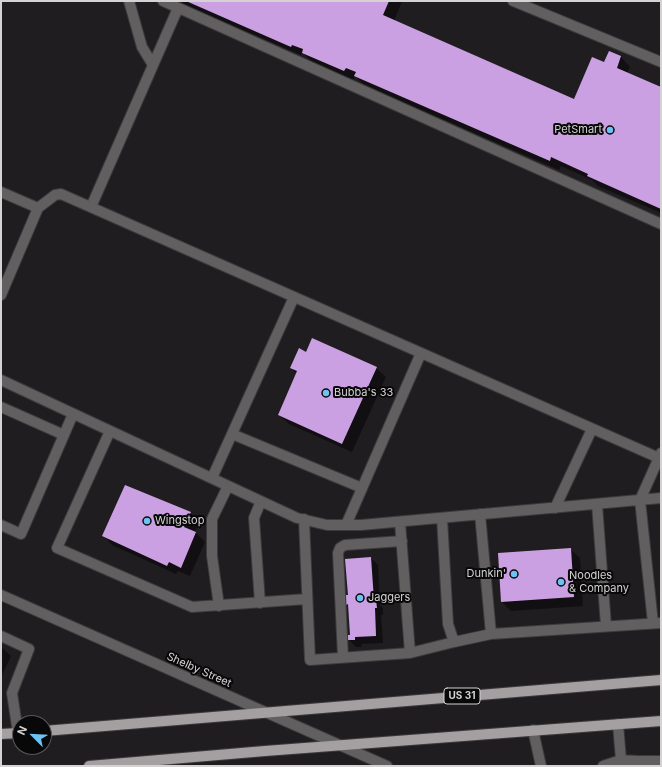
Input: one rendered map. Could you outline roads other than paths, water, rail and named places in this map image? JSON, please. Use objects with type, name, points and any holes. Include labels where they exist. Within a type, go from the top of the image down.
[{"type":"main road","name":"US 31","points":[[52,729],[661,680]]},
{"type":"main road","points":[[89,766],[661,721]]},
{"type":"main road","points":[[1,734],[12,733]]},
{"type":"street","points":[[129,1],[142,47],[153,65]]},
{"type":"street","points":[[163,1],[661,224]]},
{"type":"street","points":[[513,1],[661,62]]},
{"type":"street","points":[[91,207],[178,8]]},
{"type":"street","points":[[1,192],[38,208]]},
{"type":"street","points":[[1,295],[38,208],[55,196],[61,194],[592,429],[660,456],[640,500],[657,623],[492,634],[410,653],[310,660],[304,519]]},
{"type":"street","points":[[212,478],[294,297]]},
{"type":"street","points":[[346,525],[421,353]]},
{"type":"street","points":[[2,382],[297,518],[328,525],[361,525],[400,522],[661,498]]},
{"type":"street","points":[[1,407],[64,435]]},
{"type":"street","points":[[1,525],[21,534],[73,414]]},
{"type":"street","points":[[555,508],[592,429]]},
{"type":"street","points":[[110,431],[57,548],[192,607],[307,599]]},
{"type":"street","points":[[232,434],[362,488]]},
{"type":"street","points":[[219,606],[212,556],[212,519],[228,486]]},
{"type":"street","points":[[260,603],[254,518],[261,501]]},
{"type":"street","points":[[597,504],[606,626]]},
{"type":"street","points":[[480,514],[492,634]]},
{"type":"street","points":[[442,518],[448,624],[454,642]]},
{"type":"street","points":[[400,522],[410,653]]},
{"type":"street","points":[[343,657],[338,553],[340,548],[345,545],[402,541]]},
{"type":"street","name":"Shelby Street","points":[[1,595],[387,766]]},
{"type":"street","points":[[1,636],[29,649],[12,693],[16,715]]},
{"type":"street","points":[[1,693],[12,693]]},
{"type":"street","points":[[618,724],[621,760]]},
{"type":"street","points":[[533,730],[541,766]]},
{"type":"street","points":[[603,766],[621,760],[642,763],[661,761]]},
{"type":"place","name":"PetSmart","points":[[610,130]]},
{"type":"place","name":"Bubba's 33","points":[[326,393]]},
{"type":"place","name":"Wingstop","points":[[147,521]]},
{"type":"place","name":"Dunkin'","points":[[514,574]]},
{"type":"place","name":"Noodles & Company","points":[[561,582]]},
{"type":"place","name":"Jaggers","points":[[360,598]]}]
